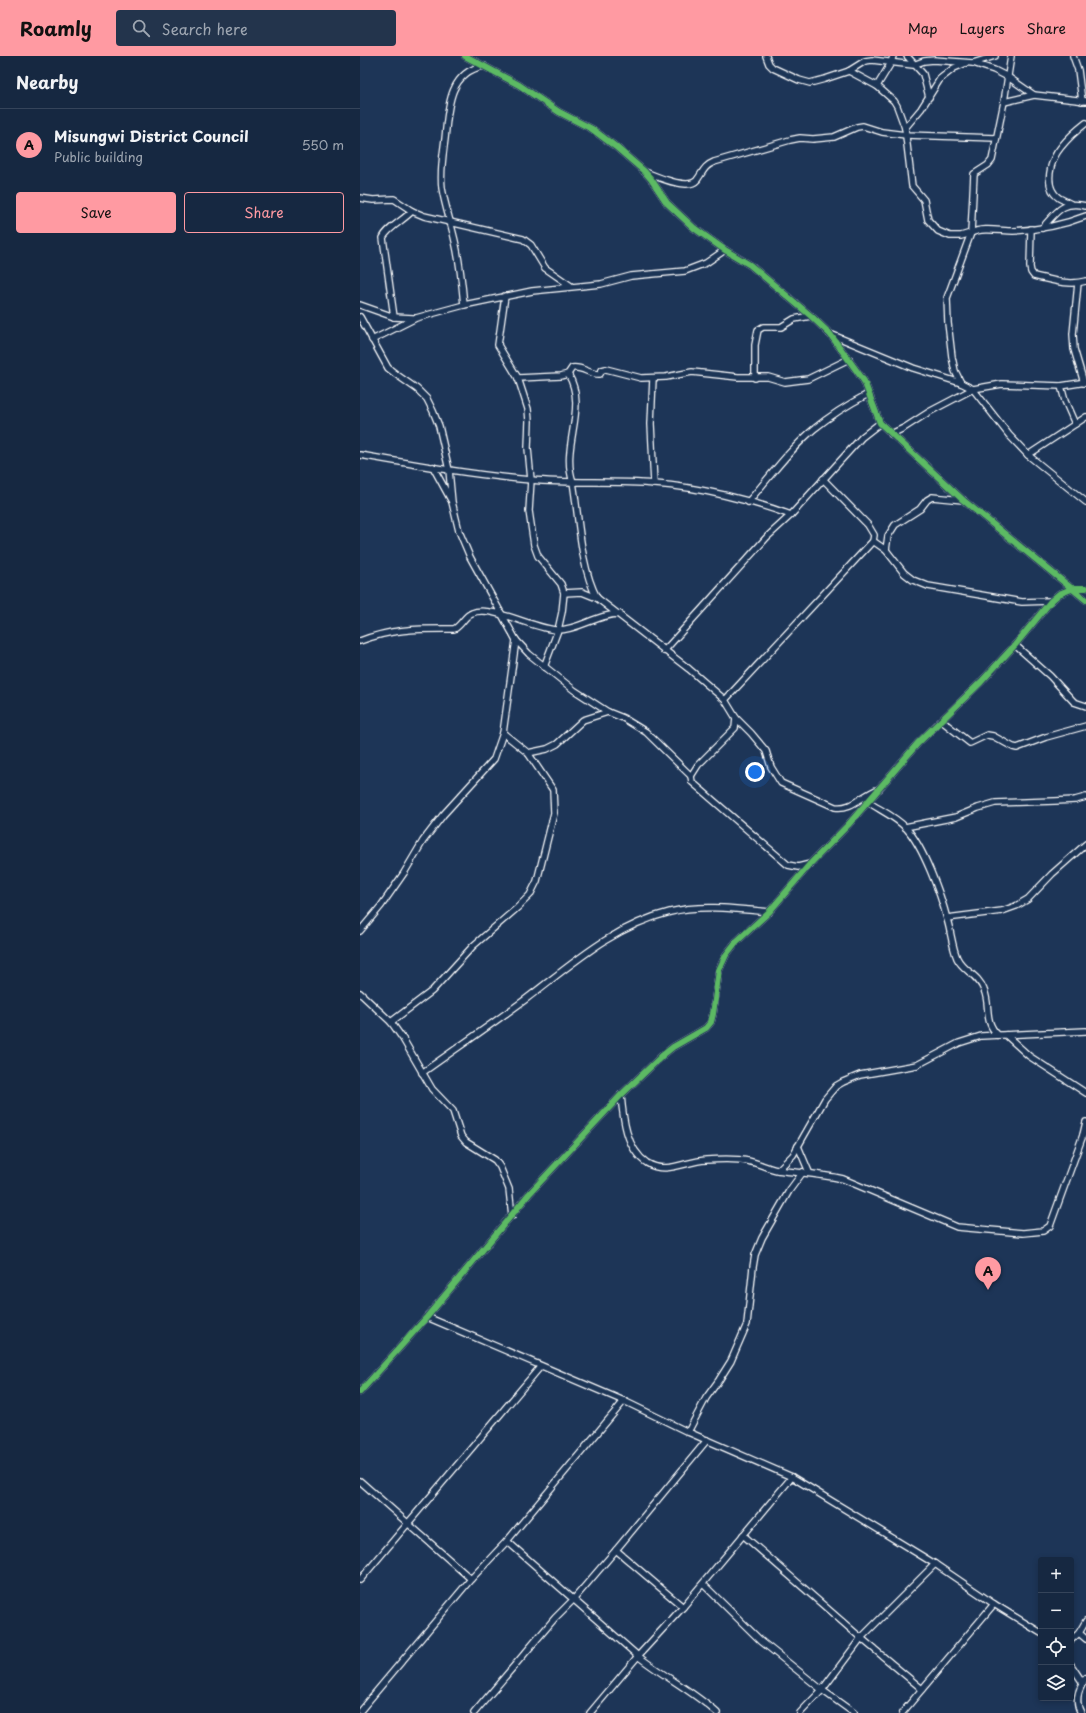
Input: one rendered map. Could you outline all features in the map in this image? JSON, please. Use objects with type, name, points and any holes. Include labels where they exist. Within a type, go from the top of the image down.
[{"type":"street","points":[[465,56],[519,85],[559,112],[592,129],[616,147],[644,171],[667,203],[694,228],[725,250],[750,265],[811,316],[830,334],[864,381],[880,423],[963,500],[1074,588],[1086,600]]},
{"type":"street","points":[[766,56],[769,64],[773,68],[807,83],[825,80],[848,71],[865,61],[872,60],[914,65],[926,58],[968,62]]},
{"type":"street","points":[[877,86],[891,63],[893,56]]},
{"type":"street","points":[[907,56],[923,74],[928,88],[929,97]]},
{"type":"street","points":[[951,56],[994,70],[1008,77],[1034,95]]},
{"type":"street","points":[[906,132],[937,83],[947,73],[968,62],[995,56]]},
{"type":"street","points":[[962,383],[955,371],[952,357],[948,323],[948,298],[971,233],[974,174],[988,165],[992,160],[1004,102],[1011,56]]},
{"type":"street","points":[[1004,102],[1034,95],[1084,101],[1078,70],[1073,56]]},
{"type":"street","points":[[464,305],[455,240],[449,222],[441,177],[450,98],[467,72],[471,69],[485,66]]},
{"type":"street","points":[[848,71],[877,86],[897,106],[906,132],[912,186],[924,200],[928,220],[938,231],[950,236],[961,236],[982,230],[1014,231],[1042,228],[1086,216]]},
{"type":"street","points":[[1086,123],[1060,147],[1053,159],[1049,184],[1053,192],[1059,198],[1071,204],[1086,206]]},
{"type":"street","points":[[644,171],[679,183],[692,183],[696,182],[706,167],[710,164],[790,140],[800,138],[813,139],[834,137],[863,126],[882,132],[906,132],[996,138]]},
{"type":"street","points":[[360,198],[373,200],[394,199],[412,211],[528,242],[545,268],[571,286]]},
{"type":"street","points":[[1042,228],[1064,206],[1071,204]]},
{"type":"street","points":[[394,317],[383,238],[387,231],[405,219],[412,211]]},
{"type":"street","points":[[1031,229],[1031,272],[1034,276],[1061,282],[1078,283],[1086,281]]},
{"type":"street","points":[[372,340],[416,318],[464,305],[532,291],[601,284],[638,275],[685,271],[706,263],[725,250]]},
{"type":"street","points":[[891,434],[973,389],[1002,384],[1061,386],[1085,382],[1074,349],[1073,334],[1078,283]]},
{"type":"street","points":[[505,296],[498,345],[518,378],[528,409],[528,448],[531,480],[529,511],[534,545],[538,556],[561,584],[564,593],[558,630],[544,667]]},
{"type":"street","points":[[360,305],[394,317],[416,318]]},
{"type":"street","points":[[755,378],[755,345],[758,330],[763,327],[781,327],[794,319],[811,316]]},
{"type":"street","points":[[360,317],[388,368],[396,376],[417,389],[427,399],[439,426],[449,470],[452,502],[459,531],[470,557],[516,640],[544,667],[574,690],[608,712],[623,718],[646,732],[690,776],[692,782],[697,787],[788,865],[798,867],[810,864]]},
{"type":"street","points":[[830,334],[913,368],[962,383],[973,389],[1009,435],[1028,455],[1086,502]]},
{"type":"street","points":[[518,378],[552,377],[568,374],[572,368],[577,368],[594,374],[600,374],[602,370],[606,370],[635,377],[653,378],[692,372],[755,378],[768,377],[785,382],[808,379],[849,359]]},
{"type":"street","points":[[568,374],[573,382],[577,400],[569,455],[571,474],[586,570],[590,585],[597,598]]},
{"type":"street","points":[[653,378],[651,424],[654,484]]},
{"type":"street","points":[[1061,386],[1064,401],[1075,424]]},
{"type":"street","points":[[748,502],[780,464],[813,430],[834,414],[868,394]]},
{"type":"street","points":[[1028,455],[1086,417]]},
{"type":"street","points":[[664,651],[862,437],[880,423]]},
{"type":"street","points":[[360,454],[449,470],[531,480],[654,484],[695,489],[748,502],[791,515]]},
{"type":"street","points":[[433,467],[452,502]]},
{"type":"street","points":[[725,700],[873,541],[874,535],[868,525],[822,480]]},
{"type":"street","points":[[886,550],[888,536],[895,525],[920,509],[926,500],[932,498],[963,500]]},
{"type":"street","points":[[873,541],[886,550],[904,573],[913,580],[928,586],[1022,602],[1052,601]]},
{"type":"street","points":[[360,1392],[427,1317],[530,1194],[621,1095],[663,1054],[706,1028],[711,1022],[713,1014],[719,970],[726,955],[736,942],[769,912],[810,864],[868,802],[918,743],[976,687],[1015,645],[1052,601],[1059,594],[1074,588],[1086,588]]},
{"type":"street","points":[[564,593],[582,592],[597,598],[620,614],[725,700],[736,718],[766,751],[771,767],[781,783],[835,808],[842,808],[852,805],[870,792],[880,788]]},
{"type":"street","points":[[360,641],[378,634],[400,630],[454,629],[473,612],[502,614],[530,624],[558,630],[576,626],[604,616],[620,614]]},
{"type":"street","points":[[360,931],[381,906],[404,873],[422,841],[443,815],[494,759],[503,733],[516,640]]},
{"type":"street","points":[[1015,645],[1050,676],[1068,698],[1074,702],[1086,706]]},
{"type":"street","points":[[528,753],[547,749],[557,744],[583,720],[608,712]]},
{"type":"street","points":[[690,776],[698,765],[735,728],[736,718]]},
{"type":"street","points":[[942,721],[970,743],[987,735],[993,736],[1013,748],[1086,726]]},
{"type":"street","points":[[391,1022],[432,990],[473,946],[517,908],[530,895],[537,881],[554,813],[553,790],[528,753],[503,733]]},
{"type":"street","points":[[906,827],[956,817],[995,803],[1075,800],[1086,796]]},
{"type":"street","points":[[868,802],[906,827],[918,845],[928,866],[947,918],[956,957],[961,965],[974,975],[981,983],[985,992],[989,1025],[998,1035]]},
{"type":"street","points":[[947,918],[1002,911],[1016,906],[1028,899],[1052,874],[1086,844]]},
{"type":"street","points":[[422,1073],[519,1004],[592,948],[609,937],[640,922],[670,912],[690,908],[744,909],[769,912]]},
{"type":"street","points":[[360,993],[391,1022],[403,1039],[432,1089],[453,1111],[461,1136],[466,1142],[495,1160],[500,1167],[509,1189],[512,1216]]},
{"type":"street","points":[[778,1170],[787,1162],[798,1146],[825,1099],[836,1086],[843,1082],[860,1075],[917,1065],[959,1043],[981,1036],[1086,1031]]},
{"type":"street","points":[[1006,1035],[1030,1056],[1086,1093]]},
{"type":"street","points":[[621,1095],[626,1128],[632,1144],[638,1156],[648,1164],[660,1168],[671,1168],[699,1160],[733,1159],[749,1161],[778,1170],[806,1172],[843,1178],[957,1227],[999,1231],[1036,1232],[1043,1231],[1050,1226],[1085,1133],[1086,1122]]},
{"type":"street","points":[[798,1146],[806,1172]]},
{"type":"street","points":[[688,1432],[706,1398],[720,1380],[731,1361],[746,1324],[755,1255],[762,1238],[789,1191],[806,1172]]},
{"type":"street","points":[[427,1317],[624,1401],[688,1432],[792,1477],[935,1564],[994,1604],[1038,1631]]},
{"type":"street","points":[[360,1580],[541,1366]]},
{"type":"street","points":[[363,1711],[470,1579],[507,1541],[624,1401]]},
{"type":"street","points":[[474,1713],[555,1618],[573,1600],[616,1550],[707,1440]]},
{"type":"street","points":[[590,1713],[638,1656],[683,1607],[792,1477]]},
{"type":"street","points":[[360,1481],[470,1579]]},
{"type":"street","points":[[743,1535],[922,1689]]},
{"type":"street","points":[[507,1541],[652,1668],[702,1700],[717,1713]]},
{"type":"street","points":[[616,1550],[683,1607]]},
{"type":"street","points":[[800,1713],[822,1690],[861,1638],[935,1564]]},
{"type":"street","points":[[702,1584],[761,1641],[822,1690],[854,1713]]},
{"type":"street","points":[[902,1713],[994,1604]]},
{"type":"street","points":[[1074,1637],[1079,1633],[1086,1621]]},
{"type":"street","points":[[1079,1633],[1086,1639]]},
{"type":"street","points":[[1074,1668],[1084,1680],[1078,1696],[1078,1705],[1081,1713]]},
{"type":"cycle path","points":[[465,56],[519,85],[559,112],[592,129],[616,147],[644,171],[667,203],[694,228],[725,250],[750,265],[811,316],[830,334],[864,381],[880,423],[963,500],[1086,600]]},
{"type":"cycle path","points":[[360,1392],[427,1317],[529,1194],[621,1095],[673,1047],[706,1028],[711,1022],[713,1014],[719,970],[726,955],[736,942],[769,912],[810,864],[848,825],[918,743],[981,682],[1015,645],[1051,601],[1059,594],[1074,588],[1086,588]]},
{"type":"place","name":"Misungwi District Council","points":[[988,1290]]}]
